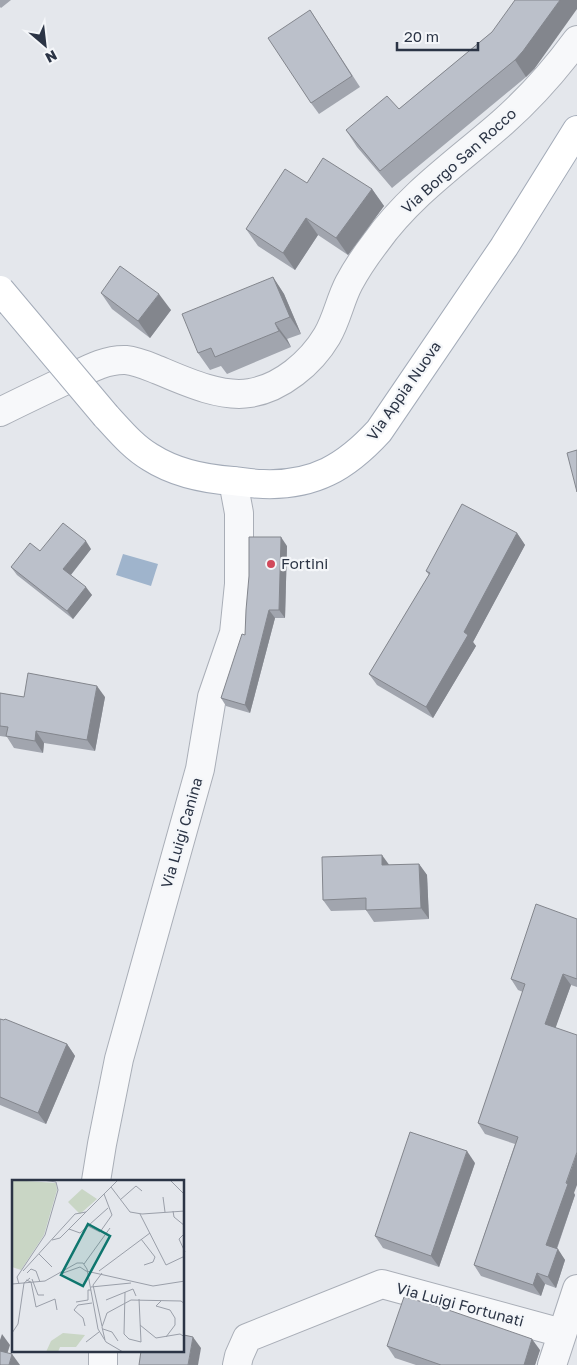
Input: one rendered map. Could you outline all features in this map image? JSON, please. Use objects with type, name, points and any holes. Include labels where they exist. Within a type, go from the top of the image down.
[{"type":"main road","name":"Via Appia Nuova","points":[[0,290],[106,416],[131,443],[149,457],[168,467],[190,475],[215,480],[281,484],[313,478],[340,466],[354,456],[379,430],[504,247],[577,130]]},
{"type":"street","name":"Via Borgo San Rocco","points":[[0,412],[94,367],[118,360],[133,361],[205,387],[240,394],[250,394],[270,388],[293,374],[315,352],[327,335],[349,284],[382,233],[428,184],[484,139],[523,103],[545,80],[577,40]]},
{"type":"street","name":"Via Luigi Canina","points":[[96,1180],[119,1059],[200,769],[212,697],[234,633],[239,584],[240,513],[233,482]]},
{"type":"street","name":"Via Luigi Fortunati","points":[[237,1365],[247,1338],[382,1284],[562,1333]]},
{"type":"street","points":[[552,1365],[577,1289]]},
{"type":"street","points":[[103,1352],[104,1365]]},
{"type":"water","points":[[123,554],[158,564],[151,586],[116,575]]},
{"type":"building","points":[[515,0],[560,0],[515,60],[380,171],[346,130],[387,96],[399,109],[492,32]]},
{"type":"building","points":[[310,10],[352,76],[311,103],[268,38]]},
{"type":"building","points":[[323,158],[372,189],[336,238],[306,218],[283,253],[246,229],[285,169],[307,183]]},
{"type":"building","points":[[120,266],[159,294],[138,321],[101,293]]},
{"type":"building","points":[[273,277],[290,317],[275,323],[279,331],[215,357],[211,348],[198,353],[182,314]]},
{"type":"building","points":[[577,450],[577,492],[567,453]]},
{"type":"building","points":[[462,504],[517,533],[464,632],[468,635],[426,707],[369,674],[430,573],[426,571]]},
{"type":"building","points":[[63,523],[86,541],[63,569],[86,587],[67,611],[11,567],[30,543],[40,551]]},
{"type":"building","points":[[249,537],[281,537],[279,610],[269,610],[245,705],[221,698],[242,634],[245,635],[249,576]]},
{"type":"building","points":[[28,673],[97,686],[87,740],[36,731],[35,741],[6,736],[8,727],[0,726],[0,693],[24,697]]},
{"type":"building","points":[[382,855],[382,865],[419,864],[421,908],[366,910],[366,898],[323,900],[322,857]]},
{"type":"building","points":[[536,904],[577,919],[577,979],[563,974],[545,1024],[577,1035],[577,1152],[566,1183],[568,1184],[546,1245],[558,1249],[548,1277],[537,1273],[533,1285],[474,1265],[518,1137],[478,1123],[525,984],[511,979]]},
{"type":"building","points":[[0,1019],[5,1019],[67,1044],[38,1113],[0,1097]]},
{"type":"building","points":[[410,1132],[467,1151],[431,1256],[375,1236]]},
{"type":"building","points":[[404,1297],[434,1305],[532,1339],[524,1365],[441,1365],[387,1346]]},
{"type":"building","points":[[185,1335],[193,1337],[188,1365],[139,1365],[141,1352],[185,1352]]},
{"type":"building","points":[[0,1351],[12,1354],[9,1365],[0,1365]]},
{"type":"place","name":"Fortini","points":[[271,564]]}]
